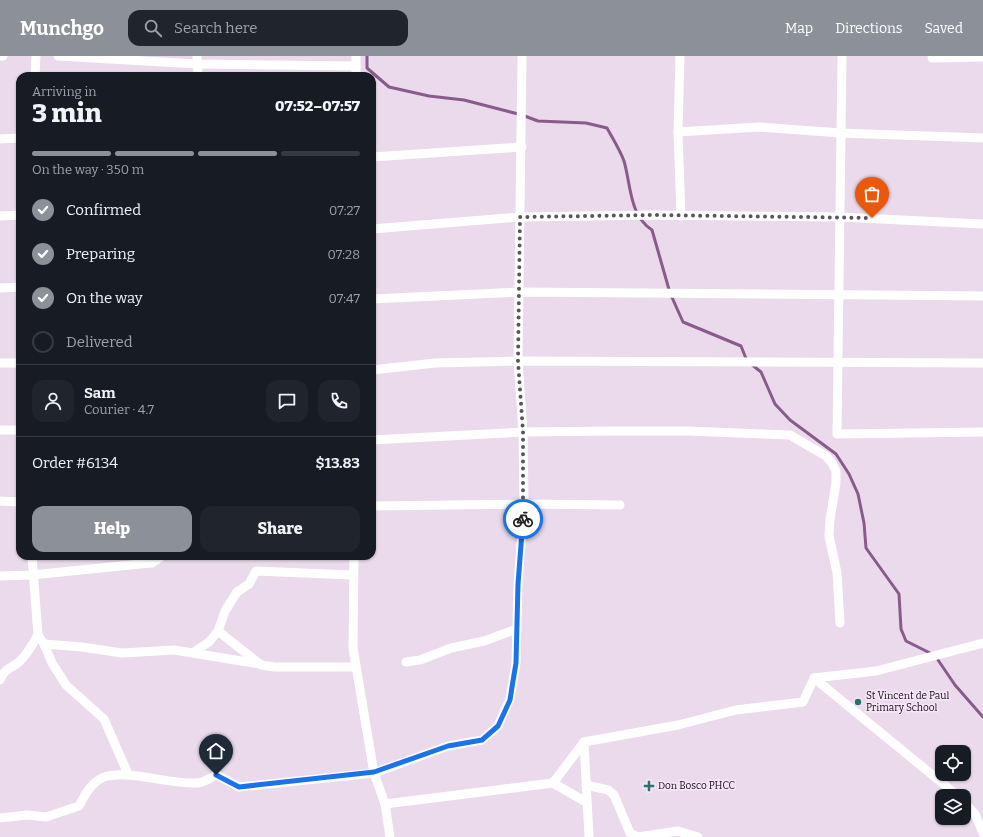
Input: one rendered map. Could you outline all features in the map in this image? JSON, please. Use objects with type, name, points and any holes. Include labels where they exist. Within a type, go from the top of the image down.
[{"type":"street","points":[[35,72],[36,56]]},
{"type":"street","points":[[58,56],[356,66]]},
{"type":"street","points":[[356,56],[356,72]]},
{"type":"street","points":[[0,818],[27,815],[46,817],[79,806],[86,792],[102,778],[128,774],[151,779],[198,783],[216,775],[239,787],[374,772],[448,746],[482,740],[498,726],[511,692],[516,663],[518,584],[524,504],[523,432],[518,361],[522,56]]},
{"type":"street","points":[[680,56],[678,132],[681,216]]},
{"type":"street","points":[[842,56],[837,434],[983,432]]},
{"type":"street","points":[[932,58],[983,57]]},
{"type":"street","points":[[197,60],[198,72]]},
{"type":"street","points":[[678,132],[759,127],[840,133],[983,138]]},
{"type":"street","points":[[0,139],[16,138]]},
{"type":"street","points":[[376,157],[522,147]]},
{"type":"street","points":[[0,216],[16,215]]},
{"type":"street","points":[[376,229],[520,217],[840,217],[983,224]]},
{"type":"street","points":[[0,288],[16,287]]},
{"type":"street","points":[[376,298],[519,292],[983,296]]},
{"type":"street","points":[[376,370],[435,363],[518,361],[983,363]]},
{"type":"street","points":[[0,363],[16,363]]},
{"type":"street","points":[[0,430],[16,430]]},
{"type":"street","points":[[376,440],[523,432],[688,431],[790,435],[816,449],[832,463],[836,471],[836,484],[830,519],[829,536],[837,573],[840,623]]},
{"type":"street","points":[[0,501],[16,502]]},
{"type":"street","points":[[376,506],[524,504],[620,505]]},
{"type":"street","points":[[32,560],[38,635],[44,644],[52,663],[66,685],[104,719],[128,774]]},
{"type":"street","points":[[0,576],[32,575],[152,563],[156,560]]},
{"type":"street","points":[[354,560],[352,575],[353,648],[374,772],[385,804],[390,837]]},
{"type":"street","points":[[194,652],[209,642],[218,632],[225,611],[237,592],[249,584],[256,571],[352,575]]},
{"type":"street","points":[[406,662],[420,660],[451,648],[484,641],[517,629]]},
{"type":"street","points":[[218,632],[261,664]]},
{"type":"street","points":[[0,680],[8,667],[19,662],[38,635]]},
{"type":"street","points":[[44,644],[82,647],[122,653],[174,650],[288,667],[356,667]]},
{"type":"street","points":[[814,678],[876,671],[983,644]]},
{"type":"street","points":[[553,783],[584,742],[678,725],[736,710],[803,702],[814,678]]},
{"type":"street","points":[[814,678],[949,789]]},
{"type":"street","points":[[584,742],[589,837]]},
{"type":"street","points":[[385,804],[553,783],[586,802]]},
{"type":"street","points":[[586,785],[608,790],[614,795],[630,833],[634,836],[638,837],[678,830],[698,837]]},
{"type":"street","points":[[971,810],[975,814],[983,833]]},
{"type":"waterway","points":[[367,56],[367,68],[372,72]]},
{"type":"waterway","points":[[376,76],[389,87],[429,96],[464,100],[522,115],[538,121],[586,123],[607,128],[624,161],[635,208],[644,224],[652,230],[670,293],[683,322],[741,346],[747,361]]},
{"type":"waterway","points":[[751,364],[761,372],[775,404],[790,420],[836,454],[849,474],[858,494],[864,523],[866,548],[899,594],[901,629],[906,641],[932,654]]},
{"type":"waterway","points":[[936,657],[955,685],[983,717]]},
{"type":"way so far","points":[[523,519],[523,432],[518,361],[520,217],[654,215],[872,218]]},
{"type":"place","name":"St Vincent de Paul Primary School","points":[[858,702]]},
{"type":"place","name":"Don Bosco PHCC","points":[[649,786]]},
{"type":"route","points":[[216,775],[239,787],[374,772],[448,746],[482,740],[498,726],[510,700],[516,663],[518,584],[523,519]]}]
